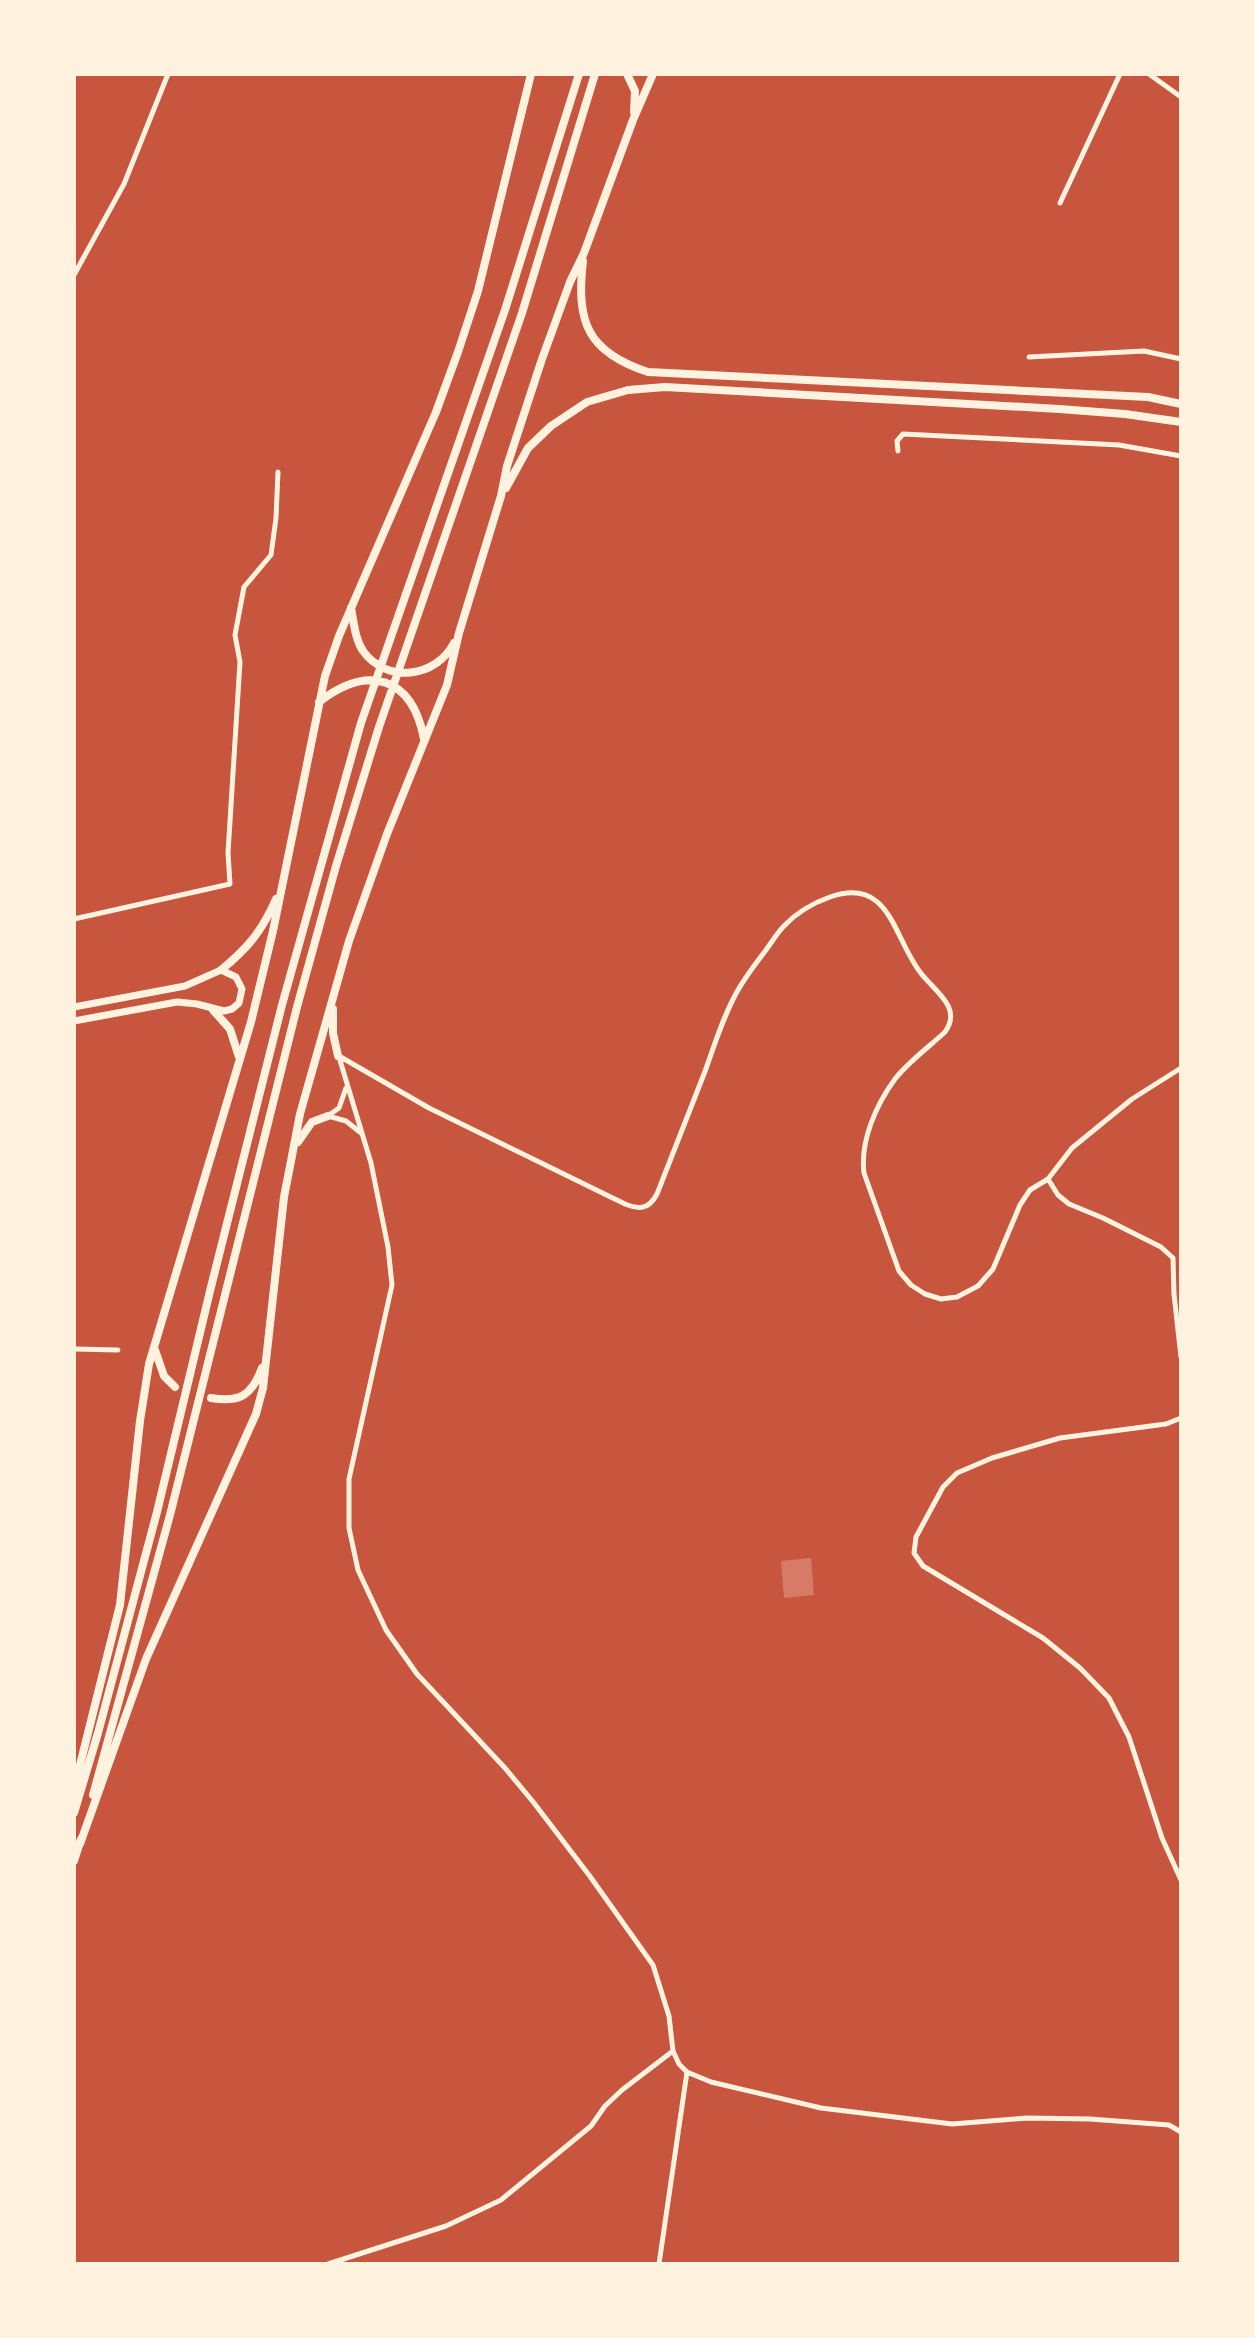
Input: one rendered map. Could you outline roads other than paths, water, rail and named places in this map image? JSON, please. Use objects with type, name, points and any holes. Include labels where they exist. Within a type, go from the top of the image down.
[{"type":"highway","points":[[74,1789],[120,1605],[148,1370],[238,1066],[273,931],[318,702],[351,608],[436,412],[458,352],[478,291],[531,74]]},
{"type":"highway","points":[[526,94],[539,74]]},
{"type":"highway","points":[[74,1813],[157,1512],[282,1005],[361,723],[505,310],[579,74]]},
{"type":"highway","points":[[80,1844],[150,1592],[297,1007],[336,866],[379,727],[522,313],[595,74]]},
{"type":"highway","points":[[74,1861],[146,1659],[256,1414],[263,1388],[284,1197],[300,1114],[349,941],[387,834],[447,685],[507,466],[542,359],[653,74]]},
{"type":"highway","points":[[629,77],[635,91],[633,120]]},
{"type":"highway","points":[[584,253],[579,292],[582,317],[599,344],[612,357],[648,372],[1148,397],[1181,404]]},
{"type":"highway","points":[[501,496],[528,448],[551,426],[587,402],[628,390],[665,387],[1059,409],[1181,422]]},
{"type":"highway","points":[[351,608],[357,640],[370,659],[389,670],[409,673],[427,669],[450,651],[459,633]]},
{"type":"highway","points":[[318,702],[338,688],[360,681],[387,684],[402,692],[416,710],[424,739]]},
{"type":"highway","points":[[221,970],[259,933],[281,887]]},
{"type":"highway","points":[[333,996],[333,1033],[338,1056]]},
{"type":"highway","points":[[213,1010],[225,1021],[233,1036],[239,1056],[238,1066]]},
{"type":"highway","points":[[291,1161],[308,1125],[328,1116]]},
{"type":"highway","points":[[155,1345],[161,1371],[175,1387]]},
{"type":"highway","points":[[211,1398],[233,1399],[249,1392],[266,1358]]},
{"type":"main road","points":[[74,1007],[188,986],[221,970],[238,978],[242,986],[241,997],[232,1009],[224,1011],[177,1002],[74,1021]]},
{"type":"street","points":[[74,275],[124,184],[168,74]]},
{"type":"street","points":[[1060,203],[1120,74]]},
{"type":"street","points":[[1149,74],[1181,97]]},
{"type":"street","points":[[1029,357],[1144,351],[1181,359]]},
{"type":"street","points":[[898,451],[897,441],[903,434],[1119,445],[1181,456]]},
{"type":"street","points":[[74,919],[230,884],[228,853],[240,662],[235,635],[244,587],[271,555],[278,472]]},
{"type":"street","points":[[338,1056],[429,1108],[625,1204],[642,1208],[649,1206],[657,1194],[730,1005],[749,974],[783,926],[797,914],[840,894],[854,892],[867,895],[887,911],[908,953],[920,972],[948,1003],[951,1013],[952,1023],[945,1032],[895,1079],[865,1137],[862,1156],[864,1173],[899,1271],[916,1289],[935,1298],[953,1298],[975,1289],[984,1281],[997,1263],[1023,1199],[1030,1190],[1048,1179],[1072,1148],[1132,1099],[1181,1068]]},
{"type":"street","points":[[338,1056],[364,1137],[388,1247],[392,1285],[349,1479],[349,1528],[358,1570],[381,1621],[408,1663],[534,1803],[653,1965],[669,2016],[673,2051],[679,2064],[687,2072],[711,2082],[821,2108],[958,2124],[1027,2118],[1090,2119],[1169,2125],[1181,2132]]},
{"type":"street","points":[[328,1116],[342,1102],[346,1083]]},
{"type":"street","points":[[328,1116],[346,1121],[364,1137]]},
{"type":"street","points":[[1048,1179],[1058,1195],[1069,1204],[1150,1241],[1173,1258],[1181,1357]]},
{"type":"street","points":[[74,1349],[118,1350]]},
{"type":"street","points":[[1181,1418],[1166,1424],[1060,1438],[970,1466],[952,1476],[945,1484],[921,1525],[914,1551],[923,1566],[1043,1638],[1080,1668],[1109,1698],[1129,1737],[1158,1827],[1181,1880]]},
{"type":"street","points":[[328,2264],[446,2226],[501,2200],[591,2126],[605,2106],[622,2090],[673,2051]]},
{"type":"street","points":[[659,2264],[687,2072]]}]
